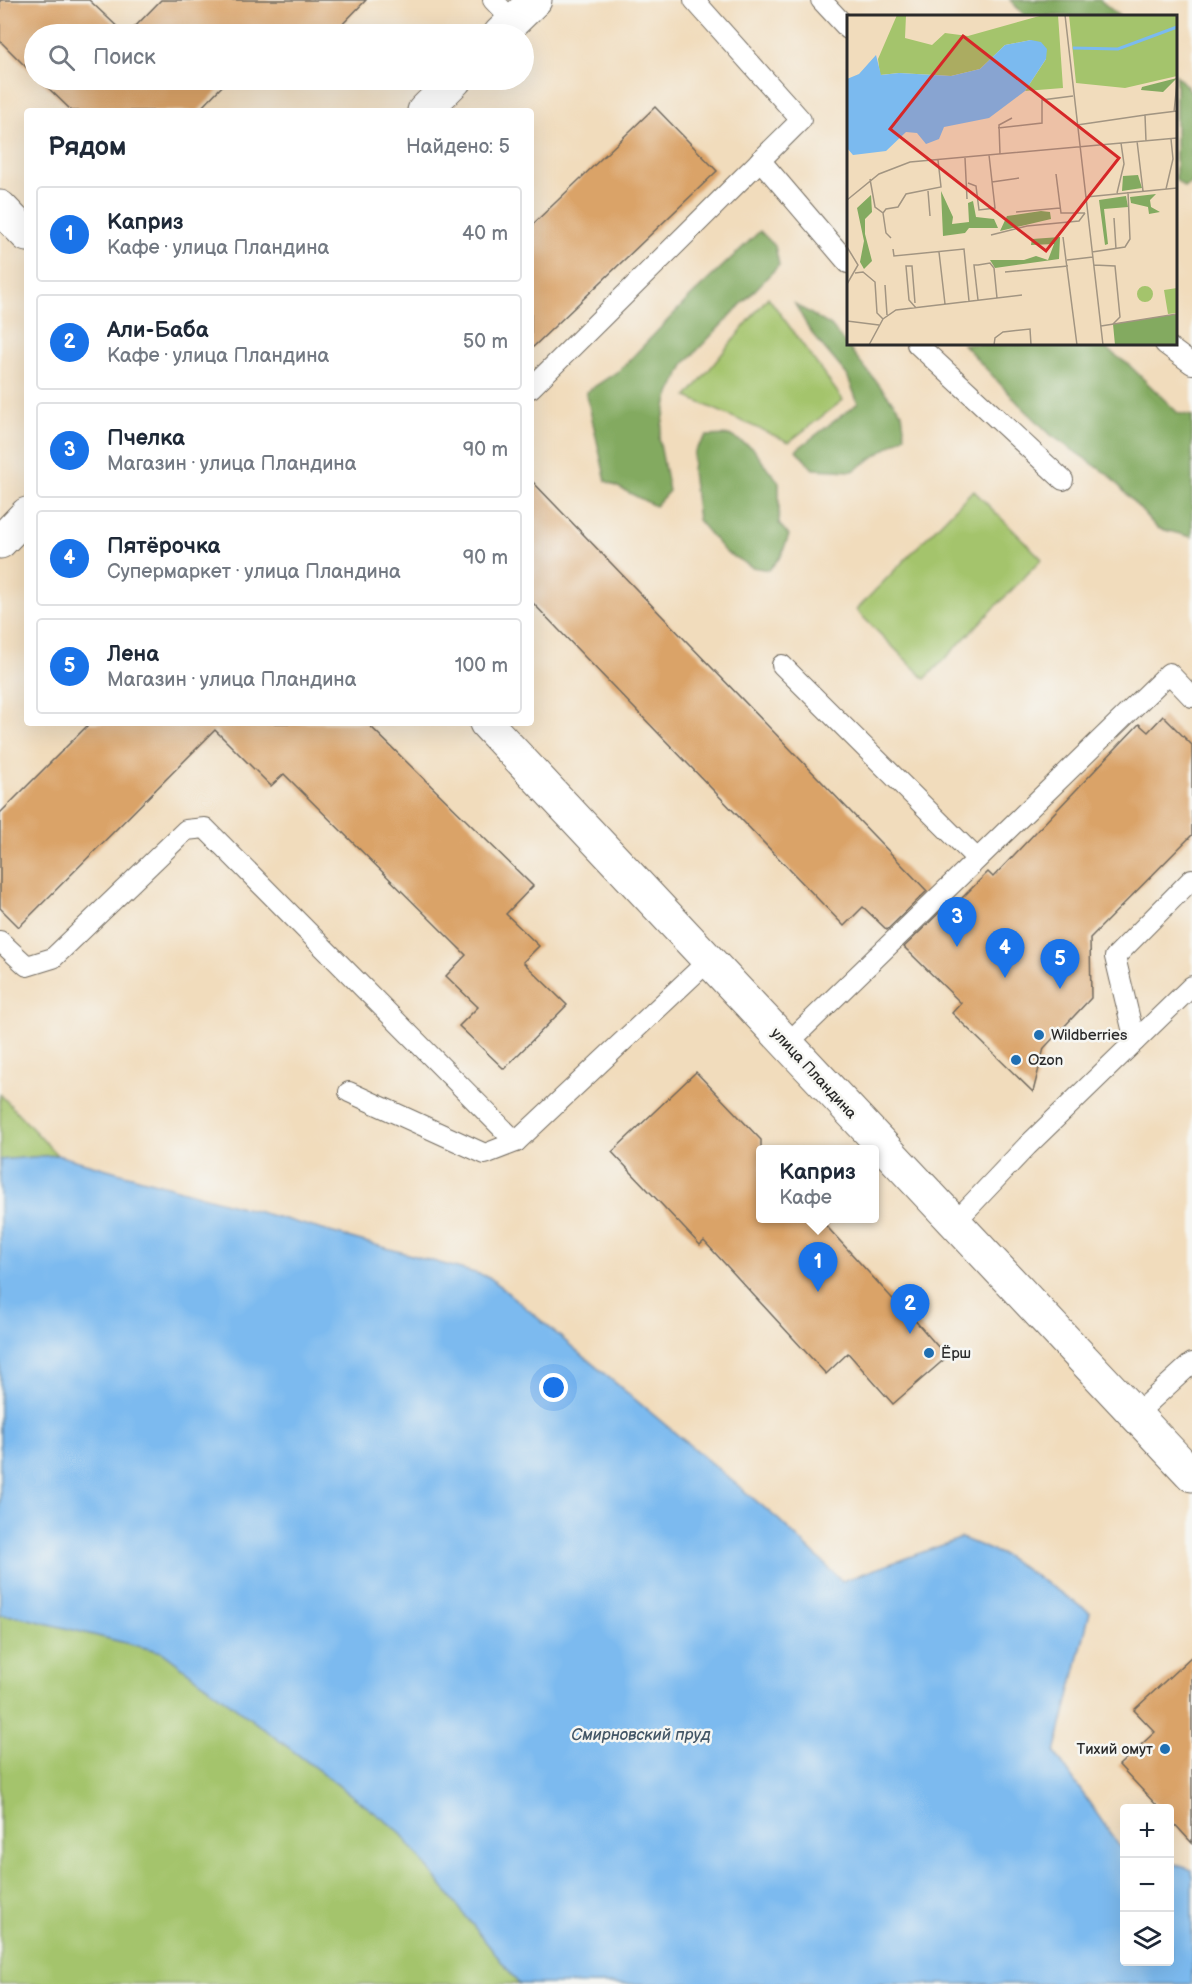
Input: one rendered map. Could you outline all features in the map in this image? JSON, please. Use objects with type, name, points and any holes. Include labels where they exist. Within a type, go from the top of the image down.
[{"type":"street","points":[[427,108],[445,90]]},
{"type":"street","points":[[0,207],[24,232]]},
{"type":"street","name":"улица Пландина","points":[[489,726],[1192,1475]]},
{"type":"lane","points":[[534,385],[801,120],[694,0]]},
{"type":"lane","points":[[821,0],[847,27]]},
{"type":"lane","points":[[760,160],[847,261]]},
{"type":"lane","points":[[918,345],[1063,480]]},
{"type":"lane","points":[[1166,345],[1192,364]]},
{"type":"lane","points":[[782,665],[977,859]]},
{"type":"lane","points":[[787,1044],[1169,673],[1192,697]]},
{"type":"lane","points":[[0,941],[27,966],[53,958],[186,830],[205,828],[516,1142]]},
{"type":"lane","points":[[1135,1041],[1115,957],[1192,879]]},
{"type":"lane","points":[[349,1092],[485,1154],[516,1142],[708,961]]},
{"type":"lane","points":[[955,1222],[1028,1146],[1192,986]]},
{"type":"lane","points":[[1135,1415],[1192,1363]]},
{"type":"green space","points":[[1010,0],[1100,0],[1118,15],[1024,15]]},
{"type":"green space","points":[[1177,76],[1192,92],[1192,183],[1184,187],[1177,181]]},
{"type":"green space","points":[[760,231],[775,246],[779,265],[685,363],[668,398],[659,439],[669,491],[655,506],[606,481],[586,392],[620,370],[689,298]]},
{"type":"green space","points":[[768,297],[843,400],[789,442],[687,397]]},
{"type":"green space","points":[[795,304],[831,326],[902,413],[905,436],[853,471],[813,469],[796,450],[858,403],[847,375],[810,331]]},
{"type":"green space","points":[[964,345],[1100,345],[1128,364],[1178,413],[1192,416],[1192,537],[1157,528],[1110,476],[1051,435]]},
{"type":"green space","points":[[729,435],[753,448],[779,482],[779,524],[789,535],[781,556],[769,570],[752,567],[725,552],[698,520],[692,471],[694,452],[706,436]]},
{"type":"green space","points":[[973,490],[1042,559],[925,679],[856,610]]},
{"type":"green space","points":[[0,1094],[57,1155],[0,1160]]},
{"type":"green space","points":[[0,1615],[17,1616],[162,1652],[399,1831],[519,1984],[0,1984]]},
{"type":"water","name":"Смирновский пруд","points":[[57,1155],[489,1277],[779,1520],[842,1581],[962,1538],[1005,1556],[1090,1612],[1055,1753],[1120,1846],[1120,1966],[1174,1966],[1174,1863],[1192,1870],[1192,1984],[519,1984],[399,1831],[162,1652],[17,1616],[0,1615],[0,1160]]},
{"type":"building","points":[[0,0],[89,0],[114,24],[24,24],[24,65],[0,41]]},
{"type":"building","points":[[161,0],[366,0],[343,24],[138,24]]},
{"type":"building","points":[[50,90],[218,90],[201,108],[69,108]]},
{"type":"building","points":[[655,107],[717,171],[534,346],[534,223]]},
{"type":"building","points":[[534,483],[927,891],[887,930],[863,907],[844,926],[534,604]]},
{"type":"building","points":[[1163,716],[1192,745],[1192,835],[1090,938],[1091,998],[1044,1048],[1033,1092],[952,1013],[961,1003],[904,947],[944,908],[948,912],[988,872],[993,877],[1139,724],[1148,732]]},
{"type":"building","points":[[87,726],[370,726],[533,886],[506,914],[539,946],[523,962],[567,1005],[504,1069],[459,1026],[478,1007],[446,976],[466,955],[284,774],[271,786],[215,730],[19,927],[0,908],[0,813]]},
{"type":"building","points":[[696,1072],[761,1140],[761,1145],[756,1145],[756,1223],[824,1223],[947,1357],[893,1404],[848,1353],[826,1374],[704,1241],[700,1245],[612,1152]]},
{"type":"building","name":"Тихий омут","points":[[1192,1656],[1192,1843],[1174,1823],[1174,1804],[1155,1804],[1119,1765],[1155,1732],[1134,1710]]},
{"type":"place","name":"Пчелка","points":[[957,947]]},
{"type":"place","name":"Пятёрочка","points":[[1005,978]]},
{"type":"place","name":"Лена","points":[[1060,989]]},
{"type":"place","name":"Wildberries","points":[[1039,1035]]},
{"type":"place","name":"Ozon","points":[[1016,1060]]},
{"type":"place","name":"Каприз","points":[[818,1292]]},
{"type":"place","name":"Али-Баба","points":[[910,1334]]},
{"type":"place","name":"Ёрш","points":[[929,1353]]},
{"type":"place","name":"Тихий омут","points":[[1165,1749]]}]
